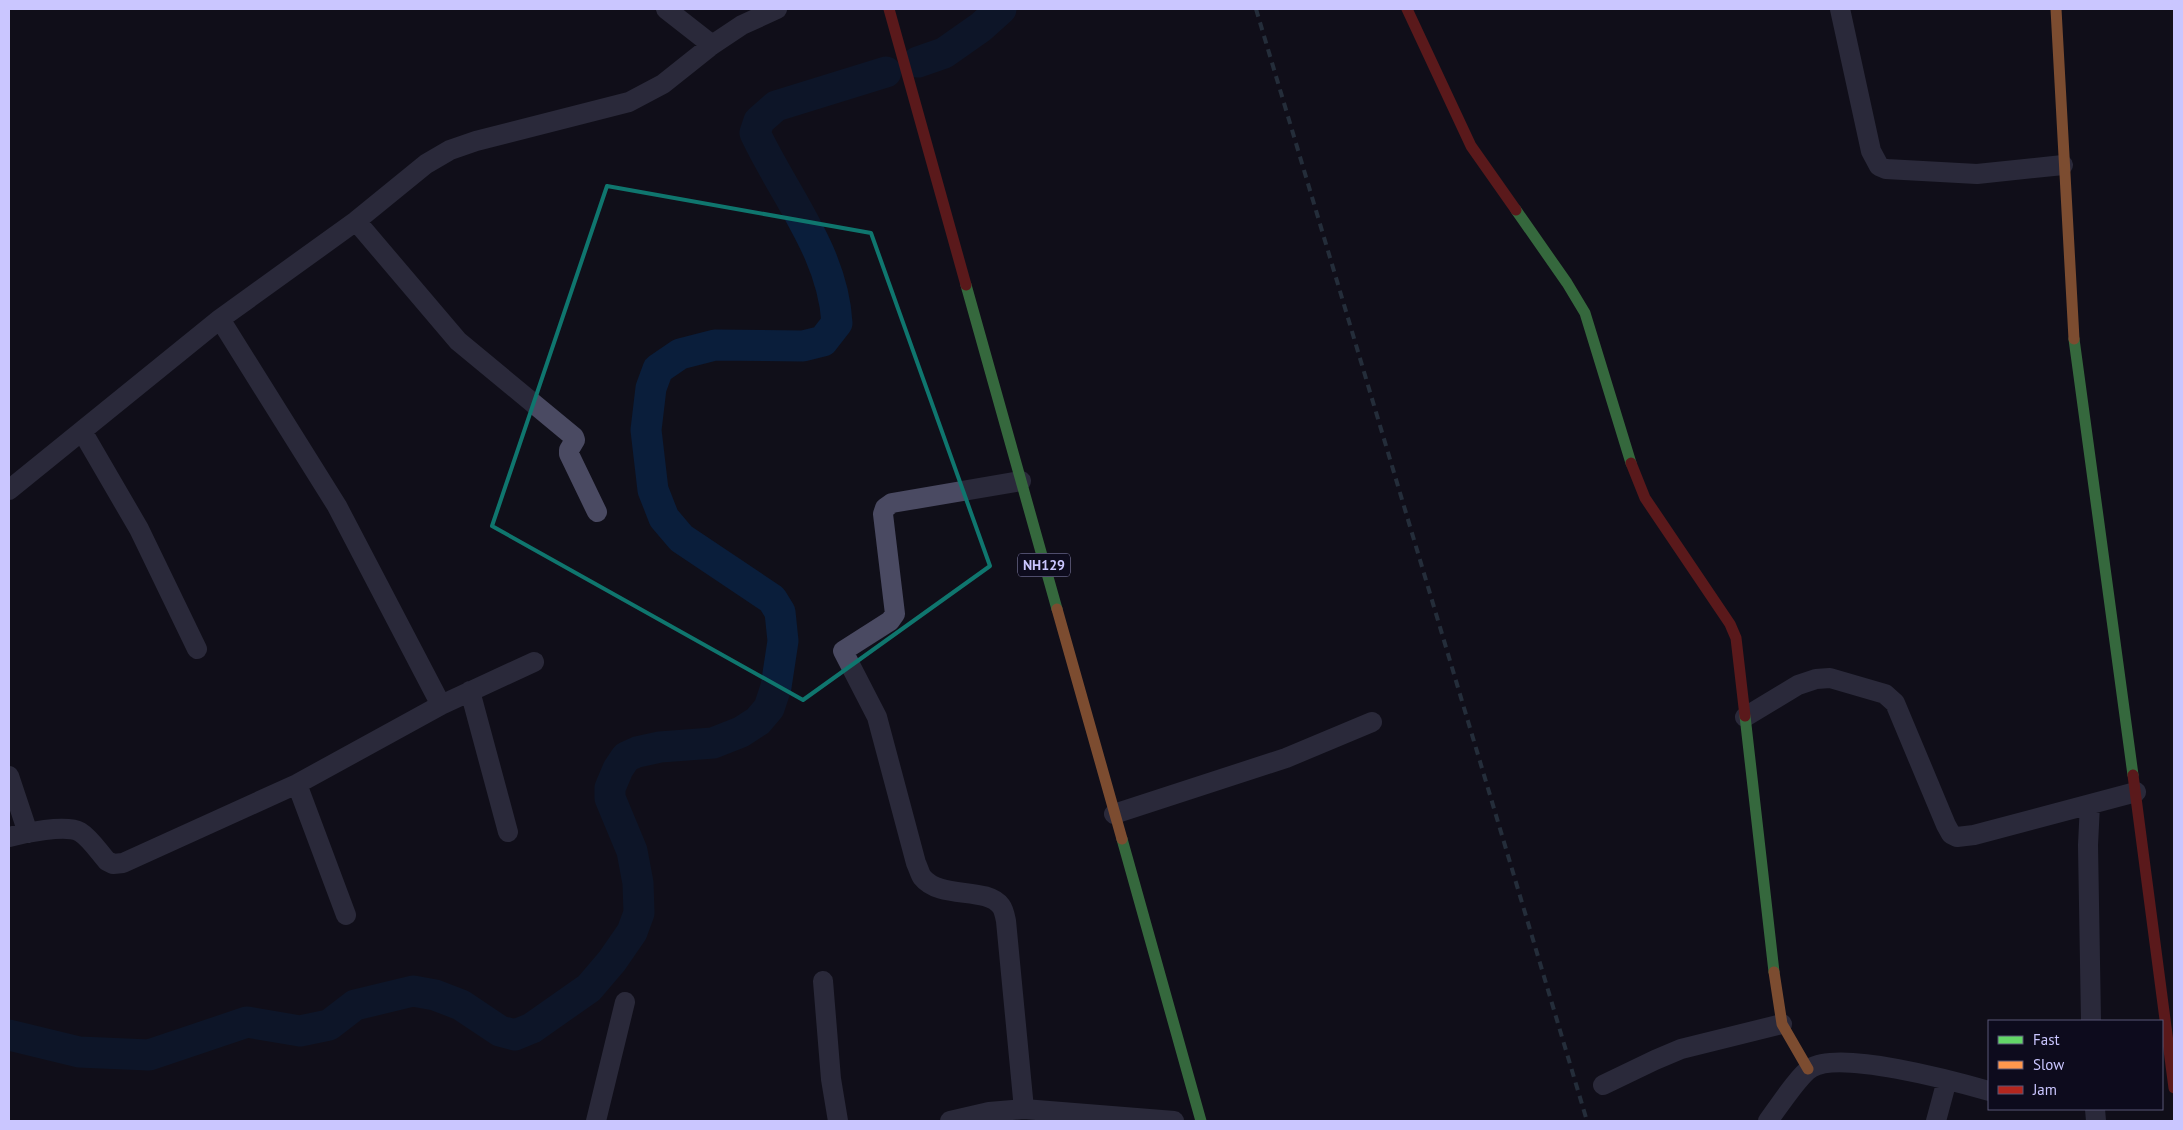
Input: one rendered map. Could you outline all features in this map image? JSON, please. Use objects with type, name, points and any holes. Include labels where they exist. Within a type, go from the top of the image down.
[{"type":"main road","name":"NH129","points":[[889,9],[1201,1121]]},
{"type":"main road","points":[[1407,9],[1471,146],[1567,283],[1585,313],[1632,467],[1641,490],[1730,624],[1736,638],[1777,999],[1782,1024],[1808,1069]]},
{"type":"main road","points":[[2056,9],[2072,322],[2136,792],[2170,1012],[2165,1051],[2174,1088]]},
{"type":"street","points":[[666,9],[712,44]]},
{"type":"street","points":[[9,490],[220,318],[356,221],[426,164],[450,150],[476,141],[629,102],[663,84],[712,44],[742,26],[777,9]]},
{"type":"street","points":[[1840,9],[1871,151],[1879,166],[1886,169],[1971,174],[2063,165]]},
{"type":"street","points":[[356,221],[458,341],[575,439],[570,454],[597,512]]},
{"type":"street","points":[[220,318],[337,506],[441,705]]},
{"type":"street","points":[[82,431],[139,529],[196,650]]},
{"type":"street","points":[[1022,481],[892,503],[888,506],[883,514],[895,614],[890,621],[843,651],[877,717],[916,863],[922,877],[932,885],[945,890],[990,898],[1003,911],[1006,921],[1024,1109]]},
{"type":"street","points":[[9,837],[48,830],[78,831],[107,861],[113,864],[123,863],[297,784],[441,705],[534,662]]},
{"type":"street","points":[[1745,717],[1808,680],[1830,678],[1885,694],[1895,703],[1946,825],[1951,834],[1957,837],[1974,835],[2136,792]]},
{"type":"street","points":[[470,691],[508,832]]},
{"type":"street","points":[[1114,814],[1286,758],[1372,722]]},
{"type":"street","points":[[9,776],[28,833]]},
{"type":"street","points":[[297,784],[346,915]]},
{"type":"street","points":[[2090,804],[2088,845],[2091,1020]]},
{"type":"street","points":[[823,982],[831,1079],[838,1121]]},
{"type":"street","points":[[596,1121],[625,1002]]},
{"type":"street","points":[[1603,1085],[1676,1051],[1782,1024]]},
{"type":"street","points":[[1768,1121],[1808,1069],[1818,1064],[1830,1062],[1885,1067],[1988,1091]]},
{"type":"street","points":[[1936,1121],[1947,1080]]},
{"type":"street","points":[[950,1121],[989,1112],[1024,1109],[1174,1121]]},
{"type":"highlighted area","points":[[607,186],[871,233],[990,566],[803,700],[492,526]]},
{"type":"waterway","points":[[918,62],[944,53],[981,27],[1001,9]]},
{"type":"waterway","points":[[9,1035],[79,1052],[149,1055],[247,1022],[300,1031],[329,1025],[355,1005],[413,991],[435,995],[461,1005],[500,1031],[515,1035],[532,1028],[589,988],[612,961],[632,932],[639,913],[638,883],[632,851],[610,798],[610,788],[618,769],[626,757],[637,752],[660,747],[713,743],[741,732],[758,721],[769,708],[776,687],[783,641],[780,612],[772,599],[681,538],[664,518],[653,490],[646,430],[651,388],[658,369],[680,354],[715,345],[803,346],[823,341],[837,323],[834,297],[827,272],[817,248],[755,133],[759,121],[776,106],[886,72]]},
{"type":"railway","points":[[1256,9],[1587,1121]]},
{"type":"traffic: fast","points":[[1516,210],[1567,283],[1585,313],[1631,463]]},
{"type":"traffic: fast","points":[[966,285],[1057,609]]},
{"type":"traffic: fast","points":[[2074,339],[2133,775]]},
{"type":"traffic: fast","points":[[1745,716],[1774,972]]},
{"type":"traffic: fast","points":[[1122,839],[1201,1121]]},
{"type":"traffic: slow","points":[[2056,9],[2074,339]]},
{"type":"traffic: slow","points":[[1057,609],[1122,839]]},
{"type":"traffic: slow","points":[[1774,972],[1782,1024],[1808,1069]]},
{"type":"traffic: jam","points":[[889,9],[966,285]]},
{"type":"traffic: jam","points":[[1407,9],[1471,146],[1516,210]]},
{"type":"traffic: jam","points":[[1631,463],[1645,498],[1730,624],[1736,638],[1745,716]]},
{"type":"traffic: jam","points":[[2133,775],[2174,1088]]}]
